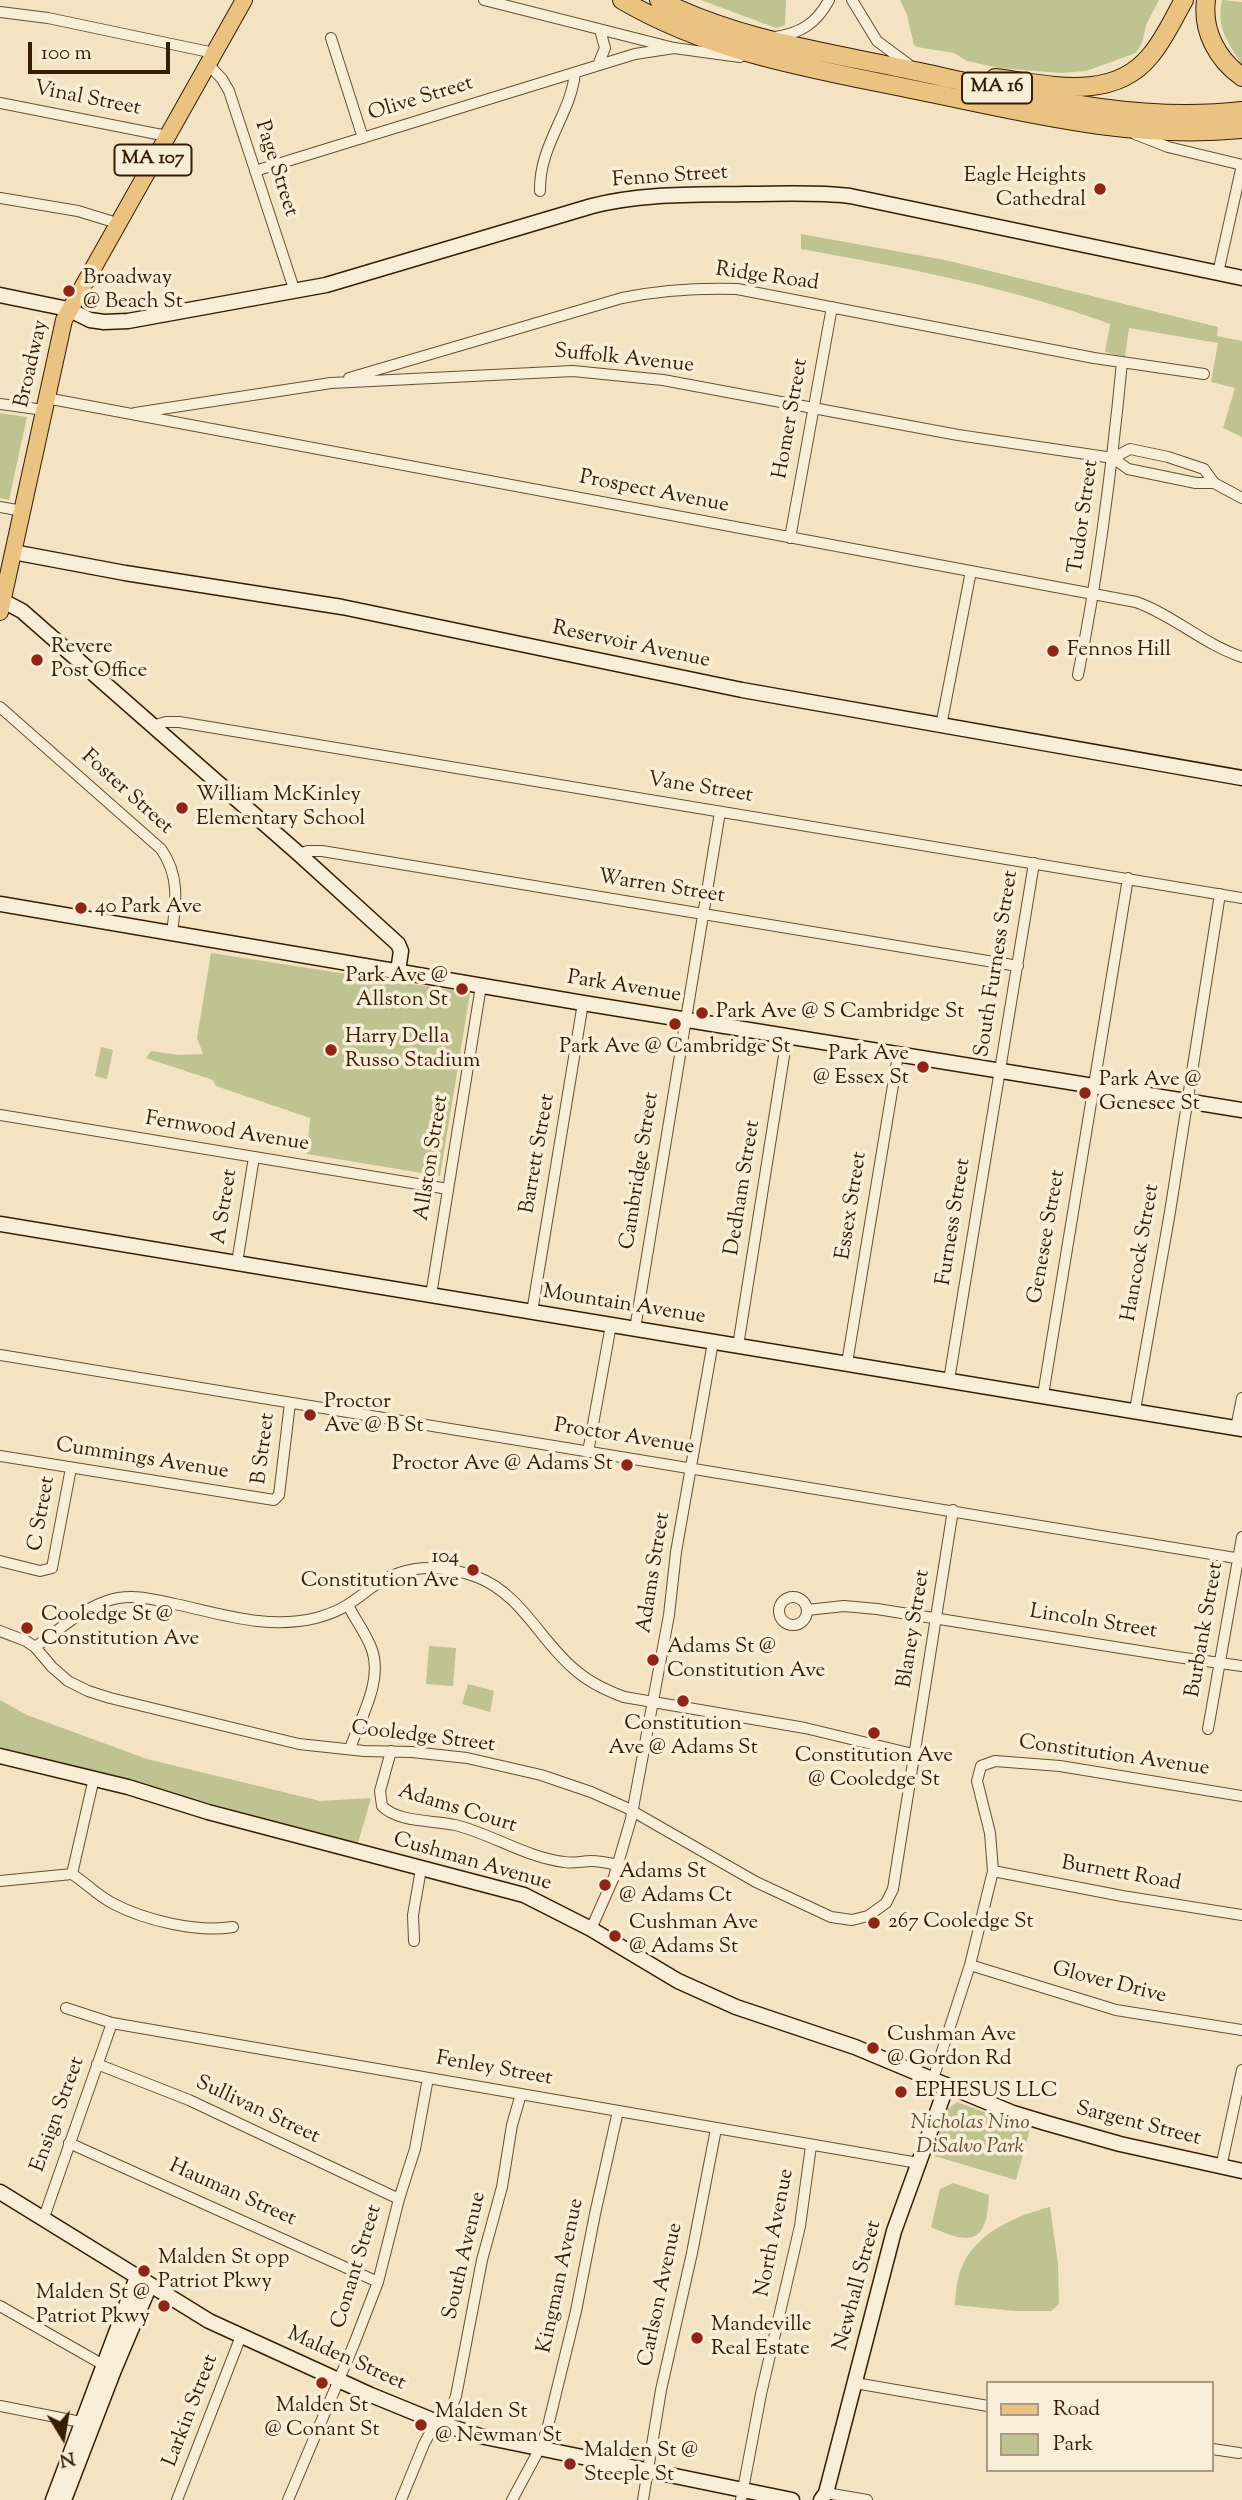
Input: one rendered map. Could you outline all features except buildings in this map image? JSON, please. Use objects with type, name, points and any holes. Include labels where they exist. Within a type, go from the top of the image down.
[{"type":"highway","name":"MA 16","points":[[622,0],[669,25],[716,44],[806,67],[1042,116],[1129,130],[1187,132],[1242,129]]},
{"type":"highway","name":"MA 16","points":[[659,0],[698,18],[755,37],[1061,102],[1164,114],[1242,111]]},
{"type":"highway","points":[[931,74],[985,76],[1071,86],[1110,83],[1131,73],[1149,58],[1184,0]]},
{"type":"highway","points":[[1206,0],[1211,39],[1223,59],[1242,77]]},
{"type":"main road","name":"Broadway","points":[[1,607],[68,309],[244,0]]},
{"type":"street","points":[[755,37],[784,35],[804,28],[818,16],[829,0]]},
{"type":"street","points":[[852,0],[881,46],[901,60],[931,74]]},
{"type":"street","points":[[492,1],[674,48],[806,67]]},
{"type":"street","points":[[0,12],[41,16],[211,58]]},
{"type":"street","points":[[598,65],[604,48],[600,30]]},
{"type":"street","points":[[331,38],[363,138]]},
{"type":"street","name":"Olive Street","points":[[255,171],[635,54],[674,48]]},
{"type":"street","name":"Page Street","points":[[211,58],[229,91],[295,292]]},
{"type":"street","points":[[540,191],[545,156],[571,91],[575,73]]},
{"type":"street","name":"Vinal Street","points":[[0,103],[167,136]]},
{"type":"street","points":[[1129,130],[1168,147],[1242,165],[1218,273]]},
{"type":"street","name":"Fenno Street","points":[[0,295],[68,309],[90,320],[128,321],[295,292],[342,281],[592,206],[620,199],[658,195],[850,196],[1242,278]]},
{"type":"street","points":[[0,198],[78,211],[117,223]]},
{"type":"street","name":"Ridge Road","points":[[331,383],[577,310],[658,291],[702,288],[737,289],[1122,362],[1204,374]]},
{"type":"street","name":"Homer Street","points":[[790,538],[832,307]]},
{"type":"street","name":"Tudor Street","points":[[1078,676],[1094,594],[1113,458],[1122,362]]},
{"type":"street","name":"Suffolk Avenue","points":[[128,415],[331,383],[573,371],[663,380],[958,435],[1113,458],[1128,469],[1196,483],[1214,483]]},
{"type":"street","name":"Prospect Avenue","points":[[0,404],[45,404],[128,415],[1136,602],[1156,609],[1202,639],[1242,657]]},
{"type":"street","name":"Suffolk Avenue","points":[[1113,458],[1130,449],[1168,457],[1204,469],[1214,483],[1242,498]]},
{"type":"street","points":[[0,507],[22,510]]},
{"type":"street","name":"Reservoir Avenue","points":[[13,552],[124,573],[342,607],[729,688],[1242,778]]},
{"type":"street","points":[[941,726],[971,571]]},
{"type":"street","points":[[1,607],[21,610],[398,944],[401,949],[398,971]]},
{"type":"street","name":"Foster Street","points":[[0,707],[161,849],[171,865],[176,883],[172,933]]},
{"type":"street","name":"Vane Street","points":[[152,726],[179,722],[1242,898]]},
{"type":"street","name":"Cambridge Street","points":[[635,1329],[720,811]]},
{"type":"street","name":"Warren Street","points":[[299,854],[321,850],[1018,966]]},
{"type":"street","name":"South Furness Street","points":[[1000,1071],[1034,863]]},
{"type":"street","name":"Genesee Street","points":[[1043,1395],[1128,878]]},
{"type":"street","name":"Hancock Street","points":[[1135,1410],[1220,894]]},
{"type":"street","name":"Park Avenue","points":[[0,904],[787,1037],[1242,1110]]},
{"type":"street","name":"Allston Street","points":[[431,1295],[481,986]]},
{"type":"street","name":"Barrett Street","points":[[532,1312],[583,1003]]},
{"type":"street","name":"Dedham Street","points":[[738,1346],[787,1037]]},
{"type":"street","name":"Essex Street","points":[[847,1363],[898,1055]]},
{"type":"street","name":"Furness Street","points":[[949,1380],[1000,1071]]},
{"type":"street","name":"Fernwood Avenue","points":[[0,1115],[448,1189]]},
{"type":"street","name":"A Street","points":[[237,1263],[254,1157]]},
{"type":"street","name":"Mountain Avenue","points":[[0,1224],[1239,1428]]},
{"type":"street","points":[[588,1452],[611,1325]]},
{"type":"street","name":"Adams Street","points":[[591,1929],[618,1865],[632,1811],[653,1702],[713,1342]]},
{"type":"street","name":"Proctor Avenue","points":[[0,1356],[1240,1558]]},
{"type":"street","points":[[1239,1428],[1242,1398]]},
{"type":"street","name":"B Street","points":[[277,1499],[290,1403]]},
{"type":"street","name":"Cummings Avenue","points":[[0,1456],[270,1501],[277,1499]]},
{"type":"street","name":"C Street","points":[[0,1561],[40,1571],[47,1571],[54,1566],[71,1468]]},
{"type":"street","name":"Blaney Street","points":[[914,1754],[953,1510]]},
{"type":"street","name":"Burbank Street","points":[[1208,1729],[1242,1536]]},
{"type":"street","points":[[35,1647],[95,1606],[128,1597],[147,1598],[244,1620],[300,1622],[349,1607],[382,1581],[407,1570],[438,1567],[480,1578],[510,1598],[572,1668],[590,1682],[624,1697],[805,1728],[914,1754]]},
{"type":"street","name":"Lincoln Street","points":[[807,1610],[844,1606],[1242,1665]]},
{"type":"street","points":[[349,1607],[372,1648],[376,1668],[373,1686],[350,1749]]},
{"type":"street","name":"Cooledge Street","points":[[0,1631],[35,1647],[68,1681],[88,1691],[167,1713],[299,1744],[467,1758],[541,1775],[591,1792],[632,1811],[756,1882],[845,1920],[859,1919],[879,1910],[890,1897],[914,1754]]},
{"type":"street","name":"Adams Court","points":[[391,1751],[380,1791],[382,1807],[385,1810],[457,1826],[516,1849],[557,1861],[593,1861],[618,1865]]},
{"type":"street","name":"Cushman Avenue","points":[[0,1756],[524,1895],[591,1929],[678,1981],[717,1999],[855,2047],[947,2085]]},
{"type":"street","name":"Constitution Avenue","points":[[993,1871],[990,1833],[977,1781],[981,1766],[995,1761],[1060,1766],[1242,1796]]},
{"type":"street","points":[[72,1874],[94,1779]]},
{"type":"street","points":[[414,1941],[412,1915],[421,1868]]},
{"type":"street","points":[[933,2079],[970,1965],[993,1871]]},
{"type":"street","name":"Burnett Road","points":[[993,1871],[1131,1898],[1242,1914]]},
{"type":"street","points":[[0,1881],[72,1874],[113,1904],[138,1914],[176,1924],[217,1930],[233,1927]]},
{"type":"street","name":"Glover Drive","points":[[970,1965],[1116,2010],[1242,2030]]},
{"type":"street","name":"Fenley Street","points":[[66,2008],[112,2023],[918,2163]]},
{"type":"street","name":"Ensign Street","points":[[43,2220],[112,2023]]},
{"type":"street","name":"Sullivan Street","points":[[97,2064],[189,2100],[399,2199]]},
{"type":"street","points":[[1221,2167],[1242,2070]]},
{"type":"street","name":"Conant Street","points":[[288,2500],[378,2282],[415,2149],[428,2078]]},
{"type":"street","name":"Sargent Street","points":[[947,2085],[1046,2123],[1121,2144],[1242,2171]]},
{"type":"street","name":"Newhall Street","points":[[824,2496],[894,2231],[947,2085]]},
{"type":"street","name":"South Avenue","points":[[401,2500],[424,2444],[431,2431],[442,2424],[450,2412],[456,2396],[482,2260],[502,2187],[512,2125],[521,2094]]},
{"type":"street","name":"Kingman Avenue","points":[[512,2500],[547,2430],[574,2324],[618,2111]]},
{"type":"street","name":"Carlson Avenue","points":[[643,2500],[661,2390],[716,2129]]},
{"type":"street","name":"Hauman Street","points":[[69,2143],[378,2282]]},
{"type":"street","name":"North Avenue","points":[[742,2495],[761,2394],[800,2226],[811,2146]]},
{"type":"street","name":"Malden Street","points":[[0,2192],[209,2321],[442,2424],[480,2436],[648,2470],[742,2495],[792,2500]]},
{"type":"street","points":[[64,2500],[137,2277]]},
{"type":"street","points":[[109,2369],[150,2285]]},
{"type":"street","points":[[0,2306],[109,2369]]},
{"type":"street","name":"Larkin Street","points":[[177,2500],[241,2336]]},
{"type":"street","points":[[855,2383],[986,2406]]},
{"type":"street","points":[[0,2406],[89,2424]]},
{"type":"street","points":[[53,2500],[89,2424]]},
{"type":"street","points":[[1214,2449],[1239,2454]]},
{"type":"street","points":[[824,2496],[867,2500]]},
{"type":"green space","points":[[701,0],[786,0],[785,25],[776,28]]},
{"type":"green space","points":[[900,0],[1159,0],[1136,53],[1086,71],[1061,73],[999,68],[967,61],[954,53],[917,47],[914,45],[907,15]]},
{"type":"green space","points":[[1222,0],[1242,2],[1242,65],[1222,27]]},
{"type":"green space","points":[[801,234],[945,260],[1218,327],[1217,336],[1242,341],[1242,437],[1223,428],[1235,388],[1211,382],[1218,343],[1129,328],[1125,357],[1105,352],[1110,324],[996,289],[919,271],[801,249]]},
{"type":"green space","points":[[0,413],[27,417],[9,500],[0,498]]},
{"type":"green space","points":[[211,953],[470,993],[440,1176],[307,1154],[310,1118],[216,1086],[213,1080],[146,1058],[151,1051],[178,1055],[203,1054],[197,1038]]},
{"type":"green space","points":[[101,1047],[113,1050],[107,1079],[95,1076]]},
{"type":"green space","points":[[429,1646],[456,1648],[453,1686],[426,1684]]},
{"type":"green space","points":[[468,1684],[494,1691],[490,1712],[462,1704]]},
{"type":"green space","points":[[0,1700],[27,1715],[147,1759],[320,1801],[371,1798],[358,1843],[0,1747]]},
{"type":"green space","name":"Nicholas Nino DiSalvo Park","points":[[957,2102],[1030,2129],[1016,2180],[931,2155],[948,2109]]},
{"type":"green space","points":[[953,2183],[989,2195],[985,2223],[975,2236],[957,2237],[931,2227],[940,2189]]},
{"type":"green space","points":[[1050,2207],[1058,2264],[1059,2304],[1051,2311],[1015,2311],[955,2305],[962,2267],[980,2241],[1013,2220]]},
{"type":"place","name":"Eagle Heights Cathedral","points":[[1100,189]]},
{"type":"place","name":"Broadway @ Beach St","points":[[69,291]]},
{"type":"place","name":"Fennos Hill","points":[[1053,651]]},
{"type":"place","name":"Revere Post Office","points":[[37,660]]},
{"type":"place","name":"William McKinley Elementary School","points":[[182,808]]},
{"type":"place","name":"40 Park Ave","points":[[81,908]]},
{"type":"place","name":"Park Ave @ Allston St","points":[[462,989]]},
{"type":"place","name":"Park Ave @ S Cambridge St","points":[[702,1013]]},
{"type":"place","name":"Park Ave @ Cambridge St","points":[[675,1024]]},
{"type":"place","name":"Harry Della Russo Stadium","points":[[331,1050]]},
{"type":"place","name":"Park Ave @ Essex St","points":[[923,1067]]},
{"type":"place","name":"Park Ave @ Genesee St","points":[[1085,1093]]},
{"type":"place","name":"Proctor Ave @ B St","points":[[310,1415]]},
{"type":"place","name":"Proctor Ave @ Adams St","points":[[627,1465]]},
{"type":"place","name":"104 Constitution Ave","points":[[473,1570]]},
{"type":"place","name":"Cooledge St @ Constitution Ave","points":[[27,1628]]},
{"type":"place","name":"Adams St @ Constitution Ave","points":[[653,1660]]},
{"type":"place","name":"Constitution Ave @ Adams St","points":[[683,1701]]},
{"type":"place","name":"Constitution Ave @ Cooledge St","points":[[874,1733]]},
{"type":"place","name":"Adams St @ Adams Ct","points":[[605,1885]]},
{"type":"place","name":"267 Cooledge St","points":[[874,1923]]},
{"type":"place","name":"Cushman Ave @ Adams St","points":[[615,1936]]},
{"type":"place","name":"Cushman Ave @ Gordon Rd","points":[[873,2048]]},
{"type":"place","name":"EPHESUS LLC","points":[[901,2092]]},
{"type":"place","name":"Malden St opp Patriot Pkwy","points":[[144,2271]]},
{"type":"place","name":"Malden St @ Patriot Pkwy","points":[[164,2306]]},
{"type":"place","name":"Mandeville Real Estate","points":[[697,2338]]},
{"type":"place","name":"Malden St @ Conant St","points":[[322,2383]]},
{"type":"place","name":"Malden St @ Newman St","points":[[421,2425]]},
{"type":"place","name":"Malden St @ Steeple St","points":[[570,2464]]}]
